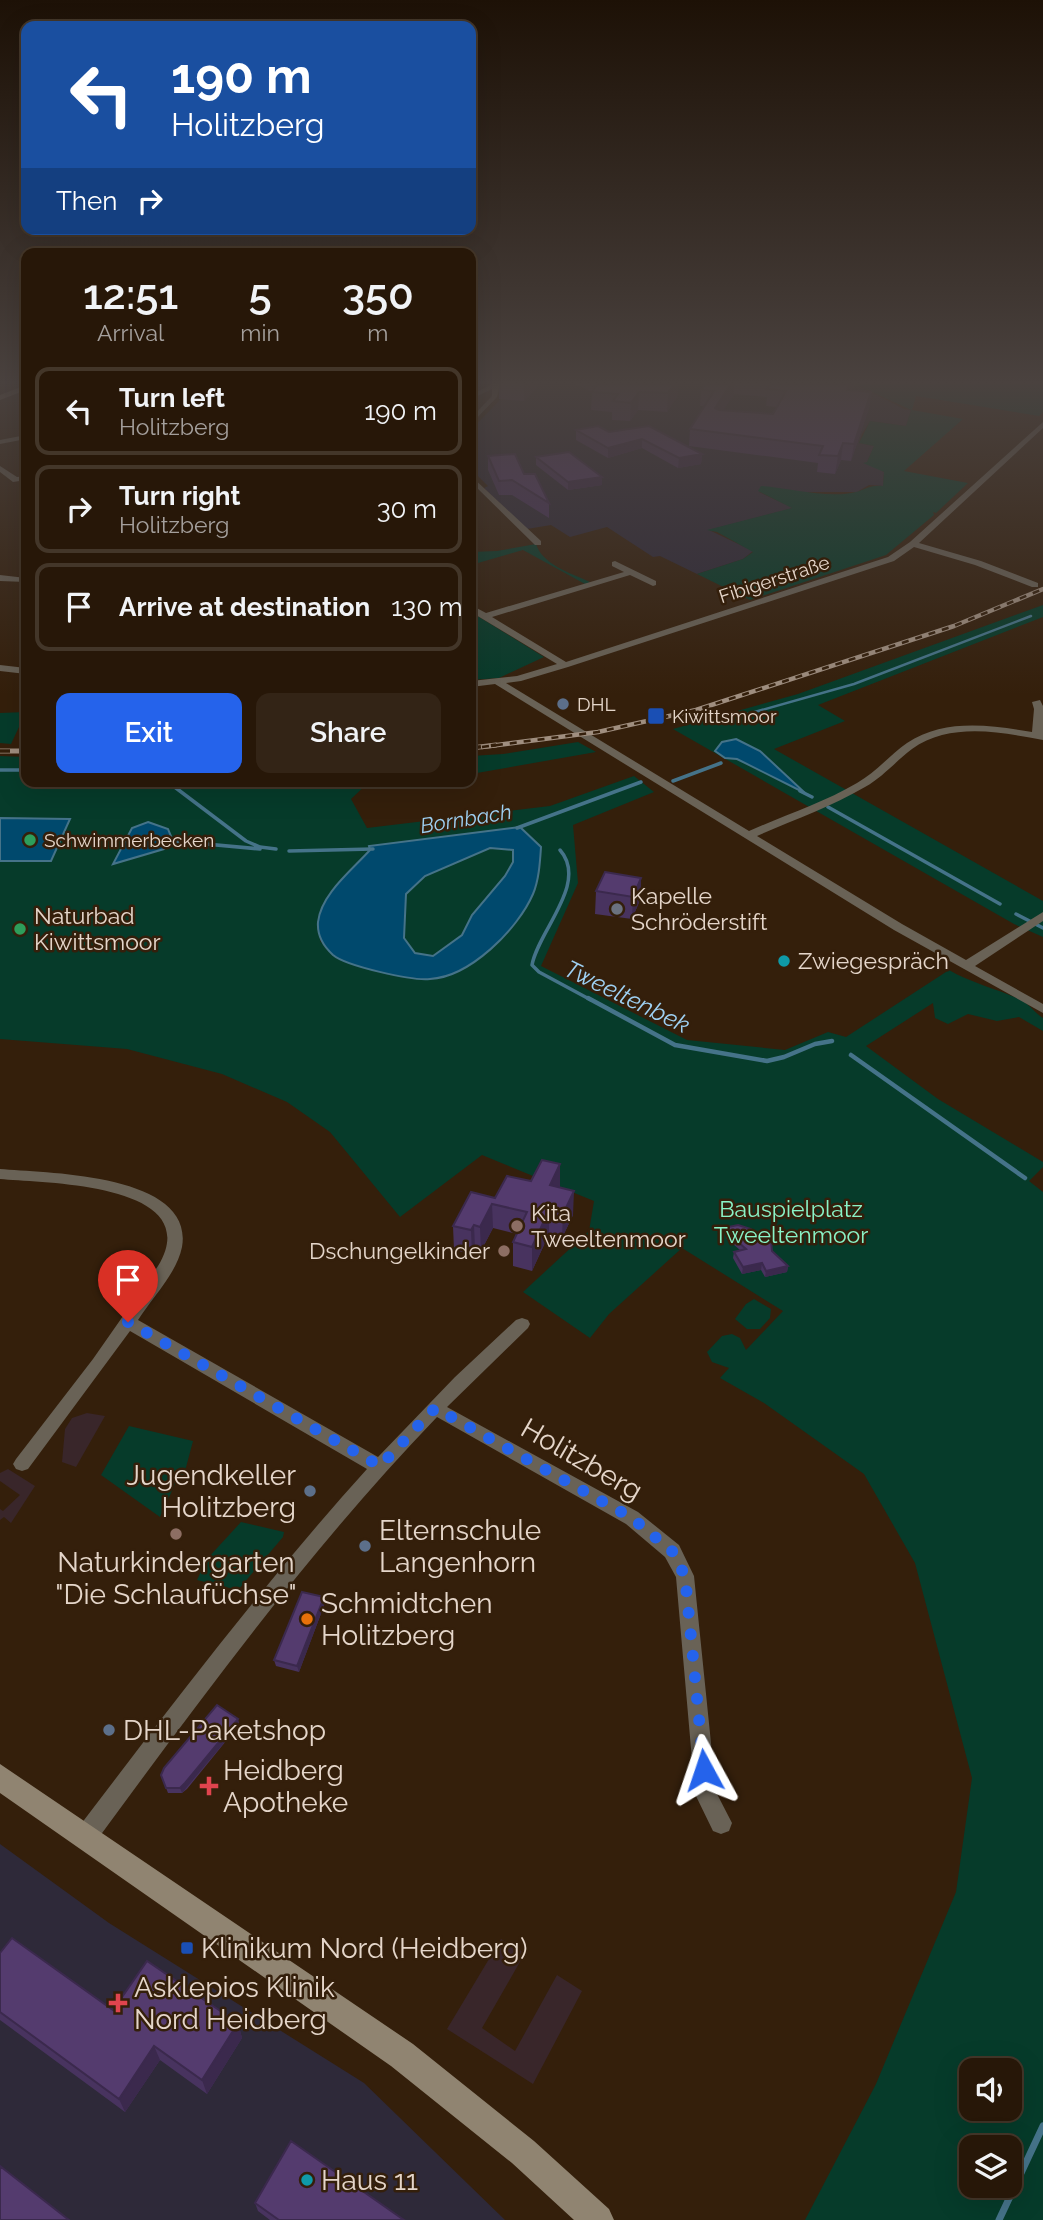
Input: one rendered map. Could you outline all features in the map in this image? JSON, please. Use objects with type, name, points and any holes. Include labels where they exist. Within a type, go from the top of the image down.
[{"type":"street","points":[[478,488],[538,543]]},
{"type":"street","name":"Fibigerstraße","points":[[476,684],[499,682],[565,665],[891,559],[913,544],[974,488]]},
{"type":"street","points":[[913,544],[1035,585]]},
{"type":"street","points":[[615,564],[653,583]]},
{"type":"street","points":[[486,616],[631,572]]},
{"type":"street","points":[[0,578],[21,580]]},
{"type":"street","points":[[476,611],[565,665]]},
{"type":"street","points":[[0,668],[21,670]]},
{"type":"street","points":[[499,682],[747,836],[1043,1009]]},
{"type":"street","points":[[747,836],[861,785],[917,741],[930,735],[959,730],[1040,736],[1037,702]]},
{"type":"street","points":[[966,966],[1041,917]]},
{"type":"street","points":[[0,1174],[111,1186],[137,1194],[159,1206],[170,1219],[175,1234],[168,1262],[128,1322],[22,1464]]},
{"type":"street","points":[[128,1322],[380,1466]]},
{"type":"street","points":[[86,1836],[209,1674],[380,1466],[435,1408],[522,1324]]},
{"type":"street","name":"Holitzberg","points":[[435,1408],[632,1518],[672,1551],[685,1576],[706,1794],[721,1823]]},
{"type":"street","points":[[0,1777],[401,2054],[523,2152],[598,2220]]},
{"type":"shaded area","points":[[484,488],[865,488],[857,492],[759,492],[793,508],[709,530],[753,551],[743,559],[697,574],[660,556],[653,557],[607,527],[570,537],[551,525],[527,529]]},
{"type":"shaded area","points":[[87,1413],[105,1416],[76,1467],[62,1462],[65,1429],[72,1418]]},
{"type":"shaded area","points":[[8,1469],[35,1486],[11,1523],[4,1517],[0,1520],[0,1509],[3,1511],[20,1495],[0,1481],[0,1473]]},
{"type":"shaded area","name":"Asklepios Klinik Nord Heidberg","points":[[0,1844],[109,1923],[364,2083],[505,2220],[0,2220]]},
{"type":"shaded area","points":[[501,1939],[525,1953],[482,2028],[515,2051],[557,1975],[582,1991],[533,2084],[447,2029]]},
{"type":"green space","points":[[760,488],[834,494],[870,488],[963,488],[886,555],[750,600],[697,574],[743,559],[753,552],[717,532],[707,530],[792,508],[758,491]]},
{"type":"green space","points":[[536,544],[550,562],[590,582],[585,584],[523,550],[476,564],[476,552]]},
{"type":"green space","points":[[1043,605],[1043,617],[818,705],[845,721],[774,749],[1043,901],[1043,937],[1014,924],[673,729],[798,694]],"holes":[[[722,742],[760,752],[802,791],[737,759],[725,758],[715,751]]]},
{"type":"green space","points":[[476,615],[544,657],[499,678],[476,680]]},
{"type":"green space","points":[[21,712],[21,723],[11,744],[0,743],[0,713]]},
{"type":"green space","points":[[578,742],[596,752],[476,773],[476,756]]},
{"type":"green space","points":[[0,756],[21,757],[21,787],[364,787],[351,799],[367,828],[550,806],[634,776],[654,792],[573,825],[578,883],[541,966],[687,1040],[785,1050],[828,1032],[846,1037],[949,970],[1021,1000],[1043,1018],[1043,1031],[1019,1017],[997,1021],[968,1014],[948,1024],[935,1018],[933,1003],[866,1046],[938,1099],[1043,1162],[1043,1167],[1029,1181],[1043,1192],[1043,2220],[805,2220],[876,2084],[956,1892],[972,1778],[915,1563],[864,1474],[764,1403],[720,1378],[729,1368],[712,1362],[707,1352],[722,1336],[732,1334],[740,1338],[746,1350],[783,1311],[682,1248],[609,1314],[590,1338],[523,1292],[589,1231],[594,1201],[482,1155],[400,1217],[330,1132],[287,1102],[222,1074],[127,1049],[0,1039]],"holes":[[[520,827],[541,847],[431,980],[389,974],[334,956],[320,941],[363,857],[370,850]]]},
{"type":"green space","points":[[490,848],[513,849],[513,862],[505,876],[472,915],[462,935],[433,956],[415,953],[404,939],[405,894],[425,876]]},
{"type":"green space","points":[[754,1299],[771,1309],[770,1318],[760,1329],[747,1329],[735,1319],[746,1304]]},
{"type":"green space","points":[[129,1426],[193,1441],[184,1475],[176,1482],[160,1517],[101,1475]]},
{"type":"green space","points":[[241,1522],[284,1532],[283,1537],[238,1590],[197,1580],[207,1559]]},
{"type":"water","points":[[736,739],[760,751],[805,793],[737,759],[725,758],[715,751],[722,742]]},
{"type":"water","name":"Schwimmerbecken","points":[[0,818],[70,819],[51,861],[0,861]]},
{"type":"water","points":[[148,822],[168,829],[173,841],[164,849],[113,864],[132,828]]},
{"type":"water","points":[[520,827],[541,847],[533,894],[526,908],[504,936],[491,949],[461,970],[445,976],[421,979],[351,964],[329,952],[320,936],[318,922],[325,902],[338,883],[370,850],[369,846]],"holes":[[[490,848],[513,850],[513,862],[505,876],[472,915],[462,935],[433,956],[415,953],[404,938],[406,894],[425,876]]]},
{"type":"building","points":[[524,488],[542,488],[549,503]]},
{"type":"building","points":[[605,872],[641,878],[633,897],[596,891]]},
{"type":"building","points":[[542,1160],[560,1164],[550,1185],[574,1191],[563,1214],[549,1210],[532,1247],[513,1242],[527,1212],[492,1204],[480,1227],[474,1225],[471,1230],[453,1226],[471,1192],[495,1198],[507,1176],[531,1181]]},
{"type":"building","name":"Bauspielplatz Tweeltenmoor","points":[[738,1225],[771,1240],[772,1251],[788,1266],[766,1271],[762,1263],[743,1267],[734,1252],[746,1249],[727,1232],[728,1227]]},
{"type":"building","name":"Schmidtchen Holitzberg","points":[[302,1592],[324,1597],[297,1666],[274,1660]]},
{"type":"building","points":[[217,1705],[238,1719],[180,1788],[166,1788],[161,1775],[164,1768]]},
{"type":"building","points":[[12,1938],[113,2010],[147,1961],[238,2023],[202,2080],[154,2046],[119,2099],[0,2012],[0,1953]]},
{"type":"building","name":"Haus 11","points":[[291,2141],[404,2220],[279,2220],[255,2203]]},
{"type":"building","points":[[0,2166],[69,2220],[0,2220]]},
{"type":"waterway","points":[[744,715],[854,684],[1031,616]]},
{"type":"waterway","name":"Bornbach","points":[[673,781],[721,763]]},
{"type":"waterway","name":"Bornbach","points":[[0,770],[21,770]]},
{"type":"waterway","name":"Bornbach","points":[[517,828],[641,782]]},
{"type":"waterway","name":"Bornbach","points":[[175,787],[246,841],[260,847],[276,849]]},
{"type":"waterway","name":"Bornbach","points":[[800,791],[812,797]]},
{"type":"waterway","name":"Bornbach","points":[[828,807],[1000,904]]},
{"type":"waterway","points":[[173,841],[260,849]]},
{"type":"waterway","name":"Bornbach","points":[[289,851],[373,849]]},
{"type":"waterway","name":"Tweeltenbek","points":[[560,850],[567,863],[569,877],[559,907],[532,965],[539,972],[591,1000]]},
{"type":"waterway","name":"Bornbach","points":[[1016,914],[1043,928]]},
{"type":"waterway","name":"Tweeltenbek","points":[[588,998],[675,1045],[767,1061],[815,1044],[832,1041]]},
{"type":"waterway","name":"Tweeltenbek","points":[[851,1055],[1025,1178]]},
{"type":"waterway","points":[[999,2220],[1043,2126]]},
{"type":"railway","points":[[482,747],[598,732],[696,710],[954,626],[1043,589]]},
{"type":"railway","points":[[476,747],[496,745]]},
{"type":"railway","points":[[0,751],[21,751]]},
{"type":"place","name":"DHL","points":[[563,704]]},
{"type":"place","name":"Kiwittsmoor","points":[[656,716]]},
{"type":"place","name":"Schwimmerbecken","points":[[30,840]]},
{"type":"place","name":"Kapelle Schröderstift","points":[[617,909]]},
{"type":"place","name":"Naturbad Kiwittsmoor","points":[[20,929]]},
{"type":"place","name":"Zwiegespräch","points":[[784,961]]},
{"type":"place","name":"Kita Tweeltenmoor","points":[[517,1226]]},
{"type":"place","name":"Dschungelkinder","points":[[504,1251]]},
{"type":"place","name":"Jugendkeller Holitzberg","points":[[310,1491]]},
{"type":"place","name":"Naturkindergarten \"Die Schlaufüchse\"","points":[[176,1534]]},
{"type":"place","name":"Elternschule Langenhorn","points":[[365,1546]]},
{"type":"place","name":"Schmidtchen Holitzberg","points":[[307,1619]]},
{"type":"place","name":"DHL-Paketshop","points":[[109,1730]]},
{"type":"place","name":"Heidberg Apotheke","points":[[209,1786]]},
{"type":"place","name":"Klinikum Nord (Heidberg)","points":[[187,1948]]},
{"type":"place","name":"Asklepios Klinik Nord Heidberg","points":[[118,2003]]},
{"type":"place","name":"Haus 11","points":[[307,2180]]},
{"type":"route","points":[[128,1322],[380,1466],[435,1408],[632,1518],[672,1551],[685,1576],[704,1770]]}]
